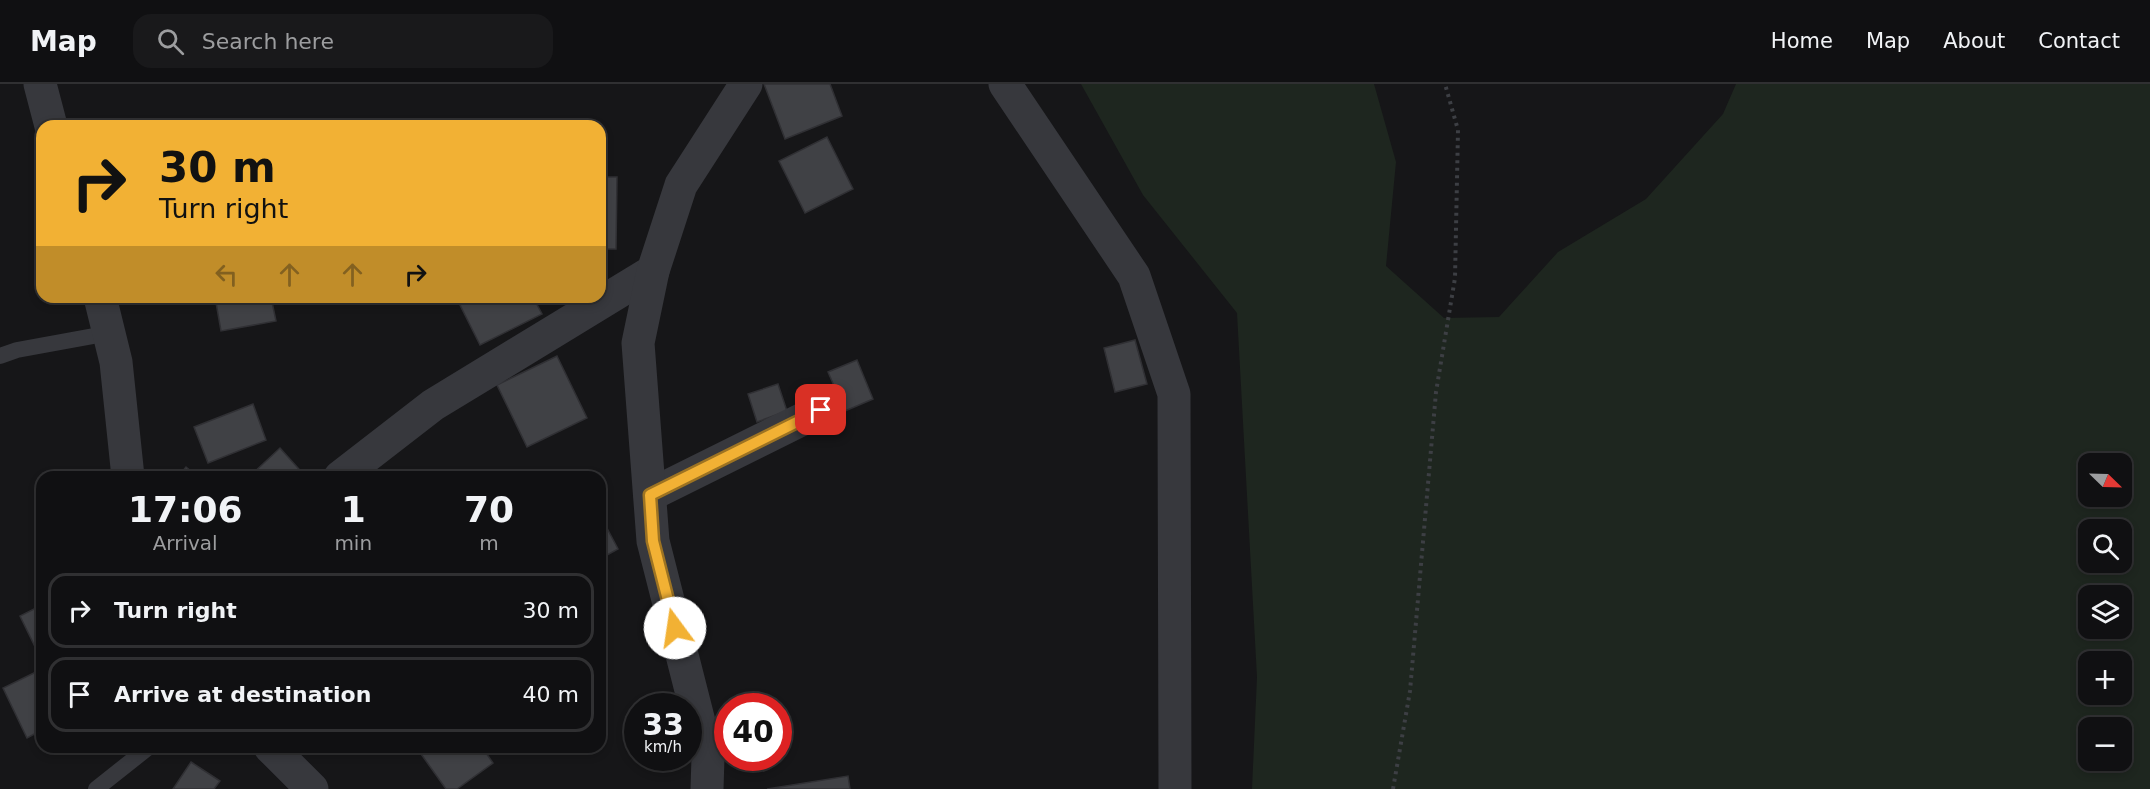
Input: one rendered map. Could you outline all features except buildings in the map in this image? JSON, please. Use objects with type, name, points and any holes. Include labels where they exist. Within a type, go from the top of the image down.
[{"type":"street","points":[[40,84],[49,120]]},
{"type":"street","points":[[706,789],[708,757],[653,541],[638,343],[653,271],[681,185],[746,84]]},
{"type":"street","points":[[1005,84],[1134,276],[1174,394],[1175,789]]},
{"type":"street","points":[[606,300],[653,271]]},
{"type":"street","points":[[102,303],[116,362],[127,471]]},
{"type":"street","points":[[348,471],[434,405],[601,303]]},
{"type":"street","points":[[650,495],[821,410]]},
{"type":"street","points":[[276,753],[312,789]]},
{"type":"lane","points":[[0,356],[17,350],[110,333]]},
{"type":"lane","points":[[96,789],[141,753]]},
{"type":"path","points":[[1392,789],[1410,692],[1436,392],[1455,278],[1458,130],[1445,84]]},
{"type":"shaded area","points":[[1081,84],[1374,84],[1396,162],[1386,266],[1444,318],[1499,317],[1558,252],[1646,199],[1723,114],[1736,84],[2150,84],[2150,789],[1252,789],[1257,677],[1237,313],[1143,195]]},
{"type":"route","points":[[675,628],[653,541],[650,495],[821,410]]}]
